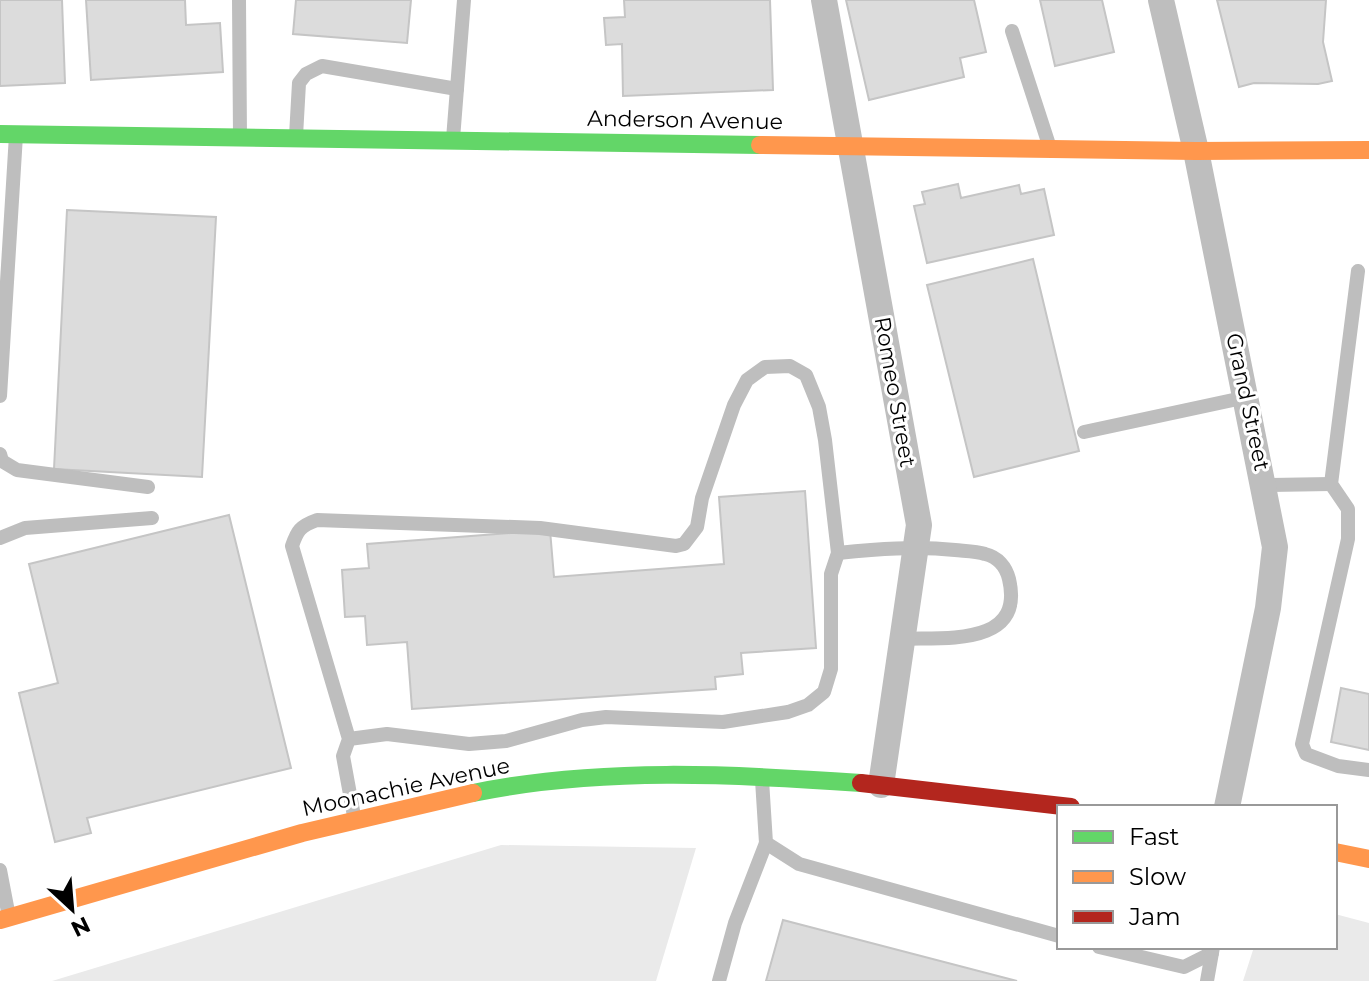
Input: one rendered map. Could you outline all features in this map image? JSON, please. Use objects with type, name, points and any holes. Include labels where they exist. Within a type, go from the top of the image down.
[{"type":"street","name":"Romeo Street","points":[[824,0],[919,525],[881,785]]},
{"type":"street","name":"Grand Street","points":[[1161,0],[1196,151],[1275,547],[1268,608],[1227,805]]},
{"type":"street","name":"Anderson Avenue","points":[[8,134],[1196,151],[1369,150]]},
{"type":"street","name":"Moonachie Avenue","points":[[4,918],[355,820],[487,790],[602,776],[762,777],[881,785],[1057,805]]},
{"type":"street","points":[[1337,852],[1369,859]]},
{"type":"lane","points":[[239,0],[240,137]]},
{"type":"lane","points":[[452,141],[464,0]]},
{"type":"lane","points":[[1012,31],[1050,149]]},
{"type":"lane","points":[[296,138],[299,83],[306,74],[322,66],[457,89]]},
{"type":"lane","points":[[0,396],[8,134]]},
{"type":"lane","points":[[1358,271],[1331,484],[1348,509],[1348,539],[1302,744],[1306,754],[1338,766],[1369,770]]},
{"type":"lane","points":[[349,739],[387,734],[469,744],[506,741],[582,720],[606,717],[723,722],[788,712],[808,705],[824,692],[831,669],[831,574],[838,553],[819,407],[806,375],[790,366],[765,367],[747,380],[734,405],[702,498],[697,527],[684,544],[676,546],[540,528],[317,520],[302,525],[292,546],[349,739],[343,756],[355,820]]},
{"type":"lane","points":[[1084,432],[1247,397]]},
{"type":"lane","points":[[0,454],[2,461],[17,470],[148,487]]},
{"type":"lane","points":[[1265,485],[1331,484]]},
{"type":"lane","points":[[0,538],[25,528],[152,518]]},
{"type":"lane","points":[[838,553],[915,546],[987,554],[1000,561],[1008,577],[1011,596],[1006,617],[993,630],[969,637],[902,639]]},
{"type":"lane","points":[[719,981],[735,923],[766,843],[762,777]]},
{"type":"lane","points":[[766,843],[799,864],[1057,935]]},
{"type":"lane","points":[[0,870],[4,918]]},
{"type":"lane","points":[[1108,949],[1184,967],[1212,950]]},
{"type":"lane","points":[[1207,981],[1212,950]]},
{"type":"shaded area","points":[[501,845],[696,848],[656,981],[52,981]]},
{"type":"shaded area","points":[[1337,915],[1369,923],[1369,981],[1243,981],[1253,949],[1337,949]]},
{"type":"building","points":[[0,0],[62,0],[65,83],[0,86]]},
{"type":"building","points":[[86,0],[185,0],[186,25],[220,23],[223,72],[91,80]]},
{"type":"building","points":[[296,0],[411,0],[407,43],[293,34]]},
{"type":"building","points":[[624,0],[770,0],[773,90],[623,96],[622,44],[606,45],[604,18],[625,17]]},
{"type":"building","points":[[846,0],[974,0],[986,52],[960,58],[964,77],[869,100]]},
{"type":"building","points":[[1040,0],[1102,0],[1114,52],[1055,66]]},
{"type":"building","points":[[1217,0],[1326,0],[1323,42],[1332,81],[1318,84],[1254,83],[1239,87]]},
{"type":"building","points":[[958,184],[961,198],[1019,185],[1021,194],[1044,189],[1054,235],[927,263],[914,206],[925,204],[922,192]]},
{"type":"building","points":[[67,210],[216,217],[202,477],[54,469]]},
{"type":"building","points":[[1033,259],[1079,451],[974,477],[927,285]]},
{"type":"building","points":[[805,491],[816,648],[741,653],[743,674],[715,677],[716,689],[412,709],[407,642],[367,645],[365,616],[345,617],[342,570],[369,568],[367,544],[550,530],[554,577],[724,564],[719,497]]},
{"type":"building","points":[[229,515],[291,768],[87,818],[91,833],[55,842],[19,693],[58,683],[29,564]]},
{"type":"building","points":[[1341,688],[1369,694],[1369,750],[1331,742]]},
{"type":"building","points":[[783,920],[1017,981],[766,981]]},
{"type":"traffic: fast","points":[[0,134],[760,145]]},
{"type":"traffic: fast","points":[[473,793],[569,779],[618,776],[715,775],[861,783]]},
{"type":"traffic: slow","points":[[760,145],[1196,151],[1369,150]]},
{"type":"traffic: slow","points":[[0,920],[302,833],[473,793]]},
{"type":"traffic: slow","points":[[1337,852],[1369,859]]},
{"type":"traffic: jam","points":[[861,783],[1057,805]]}]
